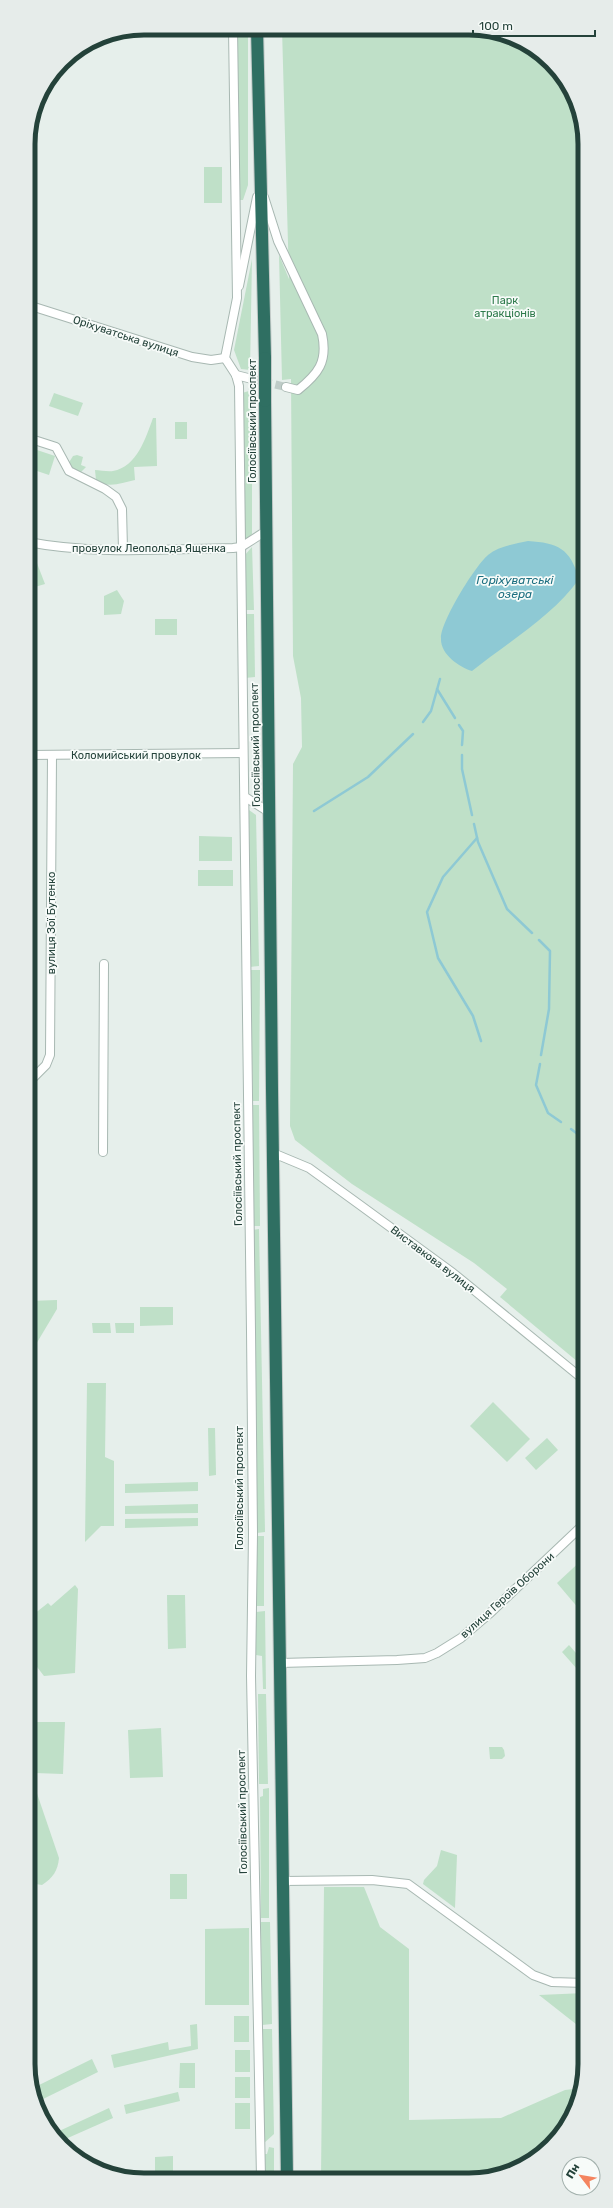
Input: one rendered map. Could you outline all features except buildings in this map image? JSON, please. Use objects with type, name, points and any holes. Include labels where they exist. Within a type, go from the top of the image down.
[{"type":"highway","name":"Голосіївський проспект","points":[[257,35],[265,358],[273,1153],[287,2173]]},
{"type":"street","points":[[233,35],[237,298]]},
{"type":"street","points":[[225,358],[260,185]]},
{"type":"street","points":[[260,185],[278,241],[322,334],[325,346],[323,358],[315,377],[298,390],[286,387]]},
{"type":"street","name":"Оріхуватська вулиця","points":[[35,307],[192,357],[211,360],[225,358]]},
{"type":"street","name":"Голосіївський проспект","points":[[225,358],[236,375],[239,386],[253,1534],[251,1676],[261,2173]]},
{"type":"street","points":[[236,375],[252,379]]},
{"type":"street","points":[[35,440],[56,447],[69,471],[105,489],[116,497],[122,509],[123,549]]},
{"type":"street","name":"провулок Леопольда Ященка","points":[[35,543],[55,547],[123,549],[241,547],[266,531]]},
{"type":"street","name":"Коломийський провулок","points":[[35,755],[243,753]]},
{"type":"street","name":"вулиця Зої Бутенко","points":[[35,1076],[46,1065],[50,1056],[52,756]]},
{"type":"street","name":"Голосіївський проспект","points":[[245,797],[269,812]]},
{"type":"street","points":[[103,1152],[104,964]]},
{"type":"street","name":"Виставкова вулиця","points":[[273,1153],[309,1168],[354,1200],[453,1273],[578,1375]]},
{"type":"street","name":"вулиця Героїв Оборони","points":[[280,1663],[396,1660],[425,1658],[437,1653],[461,1638],[490,1614],[578,1530]]},
{"type":"street","points":[[283,1881],[372,1880],[408,1884],[533,1975],[552,1982],[578,1983]]},
{"type":"green space","points":[[237,35],[248,35],[248,185],[243,200],[239,200]]},
{"type":"green space","name":"Парк атракціонів","points":[[282,35],[477,35],[491,37],[511,43],[530,53],[551,72],[560,83],[570,102],[574,115],[578,144],[578,1362],[500,1297],[507,1289],[474,1263],[352,1184],[295,1140],[290,1126],[293,764],[302,747],[301,698],[293,656],[291,379],[282,380],[279,255],[289,279]]},
{"type":"green space","points":[[204,167],[222,167],[222,203],[204,203]]},
{"type":"green space","points":[[252,259],[250,370],[241,369],[234,350]]},
{"type":"green space","points":[[249,391],[252,394],[252,534],[244,541],[242,393]]},
{"type":"green space","points":[[54,393],[83,403],[78,416],[49,406]]},
{"type":"green space","points":[[153,418],[156,418],[157,466],[134,467],[135,480],[120,484],[110,485],[96,480],[95,470],[113,471],[128,464],[144,442]]},
{"type":"green space","points":[[175,422],[187,422],[187,439],[175,439]]},
{"type":"green space","points":[[35,449],[55,456],[49,475],[35,470]]},
{"type":"green space","points":[[77,455],[83,457],[81,465],[86,467],[80,473],[71,468],[68,464],[73,456]]},
{"type":"green space","points":[[252,547],[254,610],[246,610],[244,556]]},
{"type":"green space","points":[[35,558],[45,584],[35,587]]},
{"type":"green space","points":[[117,590],[124,601],[121,614],[104,615],[104,596]]},
{"type":"green space","points":[[245,614],[254,614],[255,677],[245,678]]},
{"type":"green space","points":[[155,619],[177,619],[177,635],[155,635]]},
{"type":"green space","points":[[249,810],[256,815],[259,966],[250,967]]},
{"type":"green space","points":[[199,836],[232,837],[232,861],[199,861]]},
{"type":"green space","points":[[198,870],[233,870],[233,886],[198,886]]},
{"type":"green space","points":[[250,970],[260,970],[259,1101],[253,1101]]},
{"type":"green space","points":[[252,1105],[259,1105],[260,1226],[253,1226]]},
{"type":"green space","points":[[259,1229],[265,1532],[257,1533],[253,1230]]},
{"type":"green space","points":[[57,1300],[57,1309],[35,1346],[35,1301]]},
{"type":"green space","points":[[140,1307],[173,1307],[173,1325],[140,1326]]},
{"type":"green space","points":[[92,1323],[110,1323],[111,1333],[93,1333]]},
{"type":"green space","points":[[115,1323],[134,1323],[134,1333],[116,1333]]},
{"type":"green space","points":[[87,1383],[106,1383],[105,1457],[114,1461],[114,1526],[101,1526],[85,1542]]},
{"type":"green space","points":[[493,1402],[530,1439],[507,1462],[470,1426]]},
{"type":"green space","points":[[208,1428],[215,1428],[216,1475],[209,1476]]},
{"type":"green space","points":[[547,1438],[558,1450],[536,1470],[525,1458]]},
{"type":"green space","points":[[198,1482],[198,1491],[125,1493],[125,1484]]},
{"type":"green space","points":[[198,1504],[198,1513],[125,1514],[125,1506]]},
{"type":"green space","points":[[198,1518],[198,1526],[125,1528],[125,1519]]},
{"type":"green space","points":[[257,1536],[264,1536],[264,1606],[256,1606]]},
{"type":"green space","points":[[578,1564],[578,1608],[557,1583]]},
{"type":"green space","points":[[75,1585],[78,1589],[75,1673],[44,1676],[35,1664],[35,1613],[48,1603],[51,1606]]},
{"type":"green space","points":[[167,1595],[185,1595],[186,1648],[168,1649]]},
{"type":"green space","points":[[265,1611],[266,1689],[263,1689],[262,1656],[256,1655],[256,1612]]},
{"type":"green space","points":[[569,1645],[576,1653],[578,1651],[578,1670],[562,1652]]},
{"type":"green space","points":[[258,1694],[266,1694],[268,1784],[259,1784]]},
{"type":"green space","points":[[36,1722],[65,1722],[63,1774],[35,1773]]},
{"type":"green space","points":[[161,1728],[163,1777],[130,1778],[128,1730]]},
{"type":"green space","points":[[489,1747],[502,1747],[505,1756],[502,1759],[490,1759]]},
{"type":"green space","points":[[35,1788],[59,1858],[54,1873],[49,1880],[42,1885],[35,1884]]},
{"type":"green space","points":[[269,1788],[269,1918],[261,1918],[260,1797],[263,1796],[263,1789]]},
{"type":"green space","points":[[441,1850],[457,1855],[455,1908],[423,1884],[424,1880],[437,1866]]},
{"type":"green space","points":[[170,1874],[187,1874],[187,1899],[170,1899]]},
{"type":"green space","points":[[324,1887],[364,1887],[380,1927],[409,1949],[409,2120],[501,2118],[565,2090],[573,2089],[576,2086],[570,2106],[560,2125],[551,2136],[530,2155],[504,2167],[491,2171],[469,2173],[321,2173]]},
{"type":"green space","points":[[261,1922],[270,1922],[272,2024],[262,2025]]},
{"type":"green space","points":[[249,1928],[249,2005],[205,2005],[205,1929]]},
{"type":"green space","points":[[578,1993],[578,2026],[539,1995]]},
{"type":"green space","points":[[234,2016],[249,2016],[249,2042],[234,2042]]},
{"type":"green space","points":[[197,2024],[198,2049],[114,2068],[111,2055],[168,2042],[169,2050],[191,2046],[190,2025]]},
{"type":"green space","points":[[262,2029],[272,2029],[274,2134],[263,2144]]},
{"type":"green space","points":[[235,2050],[250,2050],[250,2072],[235,2072]]},
{"type":"green space","points":[[92,2059],[98,2072],[41,2100],[37,2086]]},
{"type":"green space","points":[[180,2063],[195,2063],[195,2088],[179,2088]]},
{"type":"green space","points":[[235,2077],[250,2077],[250,2098],[235,2098]]},
{"type":"green space","points":[[178,2092],[180,2101],[126,2114],[124,2105]]},
{"type":"green space","points":[[235,2103],[250,2103],[250,2129],[235,2129]]},
{"type":"green space","points":[[109,2108],[113,2118],[65,2139],[58,2131]]},
{"type":"green space","points":[[269,2147],[274,2148],[274,2173],[264,2173],[264,2154],[267,2154]]},
{"type":"green space","points":[[173,2156],[173,2173],[155,2173],[155,2157]]},
{"type":"water","name":"Горіхуватські озера","points":[[528,541],[538,542],[547,543],[561,549],[571,560],[578,576],[578,580],[557,605],[543,617],[472,671],[456,663],[447,654],[442,644],[442,630],[452,607],[482,561],[492,552],[513,544]]},
{"type":"waterway","points":[[423,722],[431,711],[440,679]]},
{"type":"waterway","points":[[437,689],[455,718]]},
{"type":"waterway","points":[[459,725],[463,731],[462,745]]},
{"type":"waterway","points":[[314,811],[368,777],[413,734]]},
{"type":"waterway","points":[[462,755],[462,769],[472,815]]},
{"type":"waterway","points":[[474,824],[478,842],[507,909],[532,933]]},
{"type":"waterway","points":[[477,838],[443,877],[427,912],[438,958],[473,1016],[481,1041]]},
{"type":"waterway","points":[[539,940],[550,951],[549,1009],[541,1055]]},
{"type":"waterway","points":[[540,1064],[536,1085],[548,1113],[561,1122]]},
{"type":"waterway","points":[[571,1129],[578,1134]]},
{"type":"tunnel","points":[[252,379],[286,387]]}]
